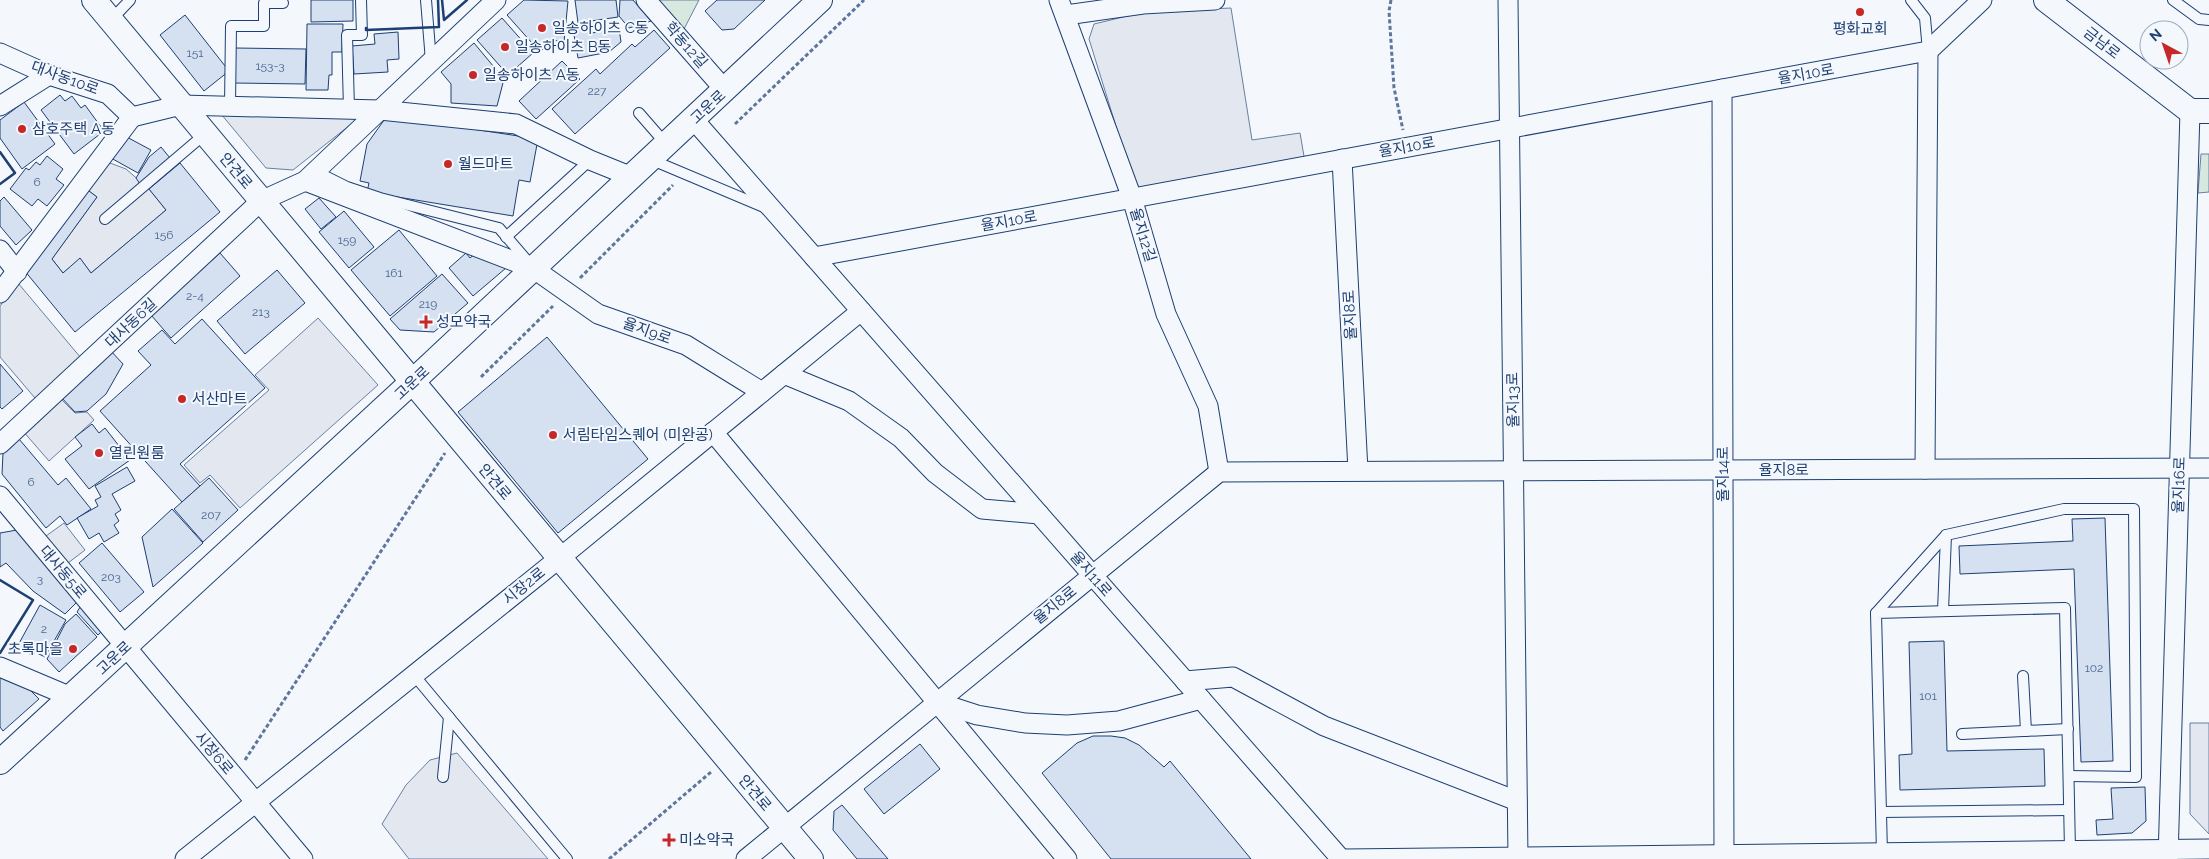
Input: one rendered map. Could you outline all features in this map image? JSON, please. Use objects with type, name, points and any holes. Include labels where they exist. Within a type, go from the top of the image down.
[{"type":"street","name":"안견로","points":[[94,0],[811,859]]},
{"type":"street","name":"대사동6길","points":[[0,444],[261,201],[310,176],[496,0]]},
{"type":"street","name":"학동12길","points":[[646,0],[725,90]]},
{"type":"street","name":"고운로","points":[[0,762],[534,269],[820,0]]},
{"type":"street","points":[[1063,8],[1215,0]]},
{"type":"street","name":"율지13로","points":[[1508,0],[1518,858]]},
{"type":"street","points":[[1925,469],[1928,51],[1982,0]]},
{"type":"street","name":"금남로","points":[[2046,0],[2200,111]]},
{"type":"street","name":"율지12길","points":[[1063,8],[1132,198],[1166,314],[1208,406],[1219,472]]},
{"type":"street","name":"율지10로","points":[[814,257],[1928,51]]},
{"type":"street","name":"대사동10로","points":[[0,53],[50,75],[108,94],[132,117]]},
{"type":"street","points":[[0,106],[50,75]]},
{"type":"street","name":"율지14로","points":[[1722,89],[1724,857]]},
{"type":"street","points":[[0,293],[132,117],[181,105],[380,110],[516,124],[590,160],[632,177]]},
{"type":"street","name":"율지16로","points":[[2168,854],[2179,468],[2200,111]]},
{"type":"street","name":"율지11로","points":[[694,120],[1343,859]]},
{"type":"street","name":"율지8로","points":[[1342,159],[1358,472]]},
{"type":"street","name":"율지9로","points":[[310,176],[534,269],[598,314],[686,345],[762,392]]},
{"type":"street","points":[[0,250],[17,272]]},
{"type":"street","name":"시장2로","points":[[185,859],[559,558],[861,311]]},
{"type":"street","points":[[784,374],[849,401],[902,438],[935,474],[982,508],[1039,514]]},
{"type":"street","points":[[713,432],[1067,859]]},
{"type":"street","name":"율지8로","points":[[746,859],[1219,472],[2209,468]]},
{"type":"street","name":"대사동5로","points":[[0,496],[126,647]]},
{"type":"street","name":"시장6로","points":[[126,647],[303,859]]},
{"type":"street","points":[[0,667],[71,697]]},
{"type":"street","points":[[1185,681],[1233,677],[1324,726],[1517,800]]},
{"type":"street","points":[[937,702],[977,715],[1025,723],[1067,725],[1120,721],[1201,699]]},
{"type":"street","points":[[1343,859],[1724,857],[1882,853],[1928,856],[2070,850],[2168,854],[2209,849]]},
{"type":"lane","points":[[111,20],[130,0]]},
{"type":"lane","points":[[349,109],[347,35],[362,35],[361,0]]},
{"type":"lane","points":[[426,0],[431,62]]},
{"type":"lane","points":[[1911,0],[1925,18],[1928,51]]},
{"type":"lane","points":[[2173,0],[2199,19],[2209,20]]},
{"type":"lane","points":[[230,106],[231,26],[264,26],[264,3],[283,3]]},
{"type":"lane","points":[[639,114],[659,152],[774,211]]},
{"type":"lane","points":[[105,219],[205,134]]},
{"type":"lane","points":[[506,237],[590,160]]},
{"type":"lane","points":[[310,176],[380,198],[499,228],[534,269]]},
{"type":"lane","points":[[1882,853],[1876,613],[1946,535],[2064,510],[2134,509],[2136,777],[2069,776]]},
{"type":"lane","points":[[1943,611],[1946,535]]},
{"type":"lane","points":[[1876,613],[2065,608],[2070,850]]},
{"type":"lane","points":[[414,675],[567,859]]},
{"type":"lane","points":[[2023,676],[2026,731]]},
{"type":"lane","points":[[443,777],[449,717]]},
{"type":"lane","points":[[1962,734],[2068,729]]},
{"type":"lane","points":[[1881,812],[2069,810]]},
{"type":"path","points":[[735,124],[864,0]]},
{"type":"path","points":[[1391,0],[1389,11],[1394,88],[1407,147]]},
{"type":"path","points":[[580,278],[675,183]]},
{"type":"path","points":[[481,377],[553,306]]},
{"type":"path","points":[[234,777],[457,436]]},
{"type":"path","points":[[608,859],[727,758]]},
{"type":"shaded area","points":[[658,0],[699,0],[684,29]]},
{"type":"shaded area","points":[[1231,8],[1252,140],[1300,133],[1305,162],[1137,194],[1089,39],[1094,24],[1144,12]]},
{"type":"shaded area","points":[[221,114],[359,118],[293,170],[266,168]]},
{"type":"shaded area","points":[[2201,154],[2209,154],[2209,192],[2198,193]]},
{"type":"shaded area","points":[[102,160],[126,169],[149,189],[166,210],[91,273],[80,259],[63,273],[52,259],[97,197],[85,188]]},
{"type":"shaded area","points":[[18,283],[81,358],[35,398],[0,357],[0,306]]},
{"type":"shaded area","points":[[318,318],[378,385],[240,508],[210,475],[200,483],[184,465],[269,390],[255,375]]},
{"type":"shaded area","points":[[59,397],[75,413],[87,412],[94,420],[49,461],[22,430]]},
{"type":"shaded area","points":[[64,523],[85,550],[68,563],[46,536]]},
{"type":"shaded area","points":[[2190,723],[2209,723],[2209,834],[2190,814]]},
{"type":"shaded area","points":[[457,753],[548,859],[409,859],[382,824],[406,785],[430,760]]},
{"type":"building","points":[[311,0],[353,0],[353,21],[311,22]]},
{"type":"building","name":"일송하이츠 C동","points":[[524,0],[568,1],[564,42],[552,40],[540,52],[507,15]]},
{"type":"building","points":[[575,0],[616,0],[618,17],[578,23]]},
{"type":"building","points":[[620,0],[633,0],[651,21],[629,28],[619,16]]},
{"type":"building","points":[[717,0],[765,0],[734,29],[722,30],[705,11]]},
{"type":"building","points":[[185,15],[229,71],[204,91],[160,35]]},
{"type":"building","name":"일송하이츠 B동","points":[[502,18],[533,53],[508,75],[477,40]]},
{"type":"building","points":[[307,24],[343,24],[342,52],[332,52],[332,75],[329,75],[328,90],[306,90]]},
{"type":"building","points":[[591,26],[592,33],[619,28],[621,42],[609,52],[578,58],[573,29]]},
{"type":"building","points":[[654,30],[670,48],[575,134],[552,109],[596,69],[600,74],[632,44],[635,47]]},
{"type":"building","points":[[398,32],[399,59],[387,60],[388,72],[354,74],[352,46],[375,44],[374,34]]},
{"type":"building","name":"일송하이츠 A동","points":[[474,43],[504,79],[497,106],[451,103],[451,84],[441,72]]},
{"type":"building","points":[[235,48],[306,49],[305,84],[234,83]]},
{"type":"building","points":[[562,61],[580,79],[536,119],[519,101]]},
{"type":"building","points":[[60,95],[65,101],[72,96],[81,108],[85,105],[104,131],[74,154],[41,110]]},
{"type":"building","name":"삼호주택 A동","points":[[24,102],[55,144],[22,169],[0,138],[0,120]]},
{"type":"building","points":[[387,116],[538,139],[530,182],[519,180],[513,216],[367,192],[369,183],[360,181],[367,144]]},
{"type":"building","points":[[123,135],[151,150],[138,173],[111,158]]},
{"type":"building","points":[[161,147],[170,158],[140,184],[136,178],[149,157]]},
{"type":"building","points":[[47,156],[63,169],[56,179],[64,185],[47,206],[38,199],[32,206],[10,189],[26,168],[29,170],[36,162],[40,165]]},
{"type":"building","points":[[180,163],[220,212],[75,332],[24,270],[85,188],[97,197],[52,259],[63,273],[80,258],[91,273],[166,210],[149,189]]},
{"type":"building","points":[[4,197],[32,230],[16,245],[0,226],[0,201]]},
{"type":"building","points":[[319,198],[336,217],[321,229],[305,209]]},
{"type":"building","points":[[344,211],[374,247],[349,268],[319,232]]},
{"type":"building","points":[[399,230],[437,276],[390,316],[351,270]]},
{"type":"building","points":[[477,252],[506,268],[473,296],[449,268],[466,253],[470,258]]},
{"type":"building","points":[[220,253],[240,276],[171,338],[151,315]]},
{"type":"building","points":[[277,270],[305,303],[245,354],[217,321]]},
{"type":"building","points":[[442,274],[468,303],[434,332],[400,330],[390,319]]},
{"type":"building","name":"서산마트","points":[[202,319],[265,388],[180,464],[200,486],[182,502],[100,411],[151,365],[138,351],[162,330],[175,344]]},
{"type":"building","name":"서림타임스퀘어 (미완공)","points":[[547,337],[648,459],[558,533],[458,412]]},
{"type":"building","points":[[110,350],[123,364],[106,394],[87,411],[75,412],[61,397]]},
{"type":"building","points":[[0,364],[23,391],[2,409],[0,407]]},
{"type":"building","name":"열린원룸","points":[[92,424],[99,433],[105,428],[130,460],[89,489],[65,459],[82,446],[75,437]]},
{"type":"building","points":[[19,439],[58,485],[66,478],[91,509],[67,525],[60,516],[46,528],[2,474],[3,453]]},
{"type":"building","points":[[127,467],[135,481],[112,494],[121,510],[115,514],[119,521],[114,525],[119,533],[104,542],[99,533],[89,539],[77,518],[98,506],[95,500],[101,497],[95,486]]},
{"type":"building","points":[[209,478],[238,510],[203,542],[174,509]]},
{"type":"building","points":[[172,509],[203,543],[153,587],[142,537]]},
{"type":"building","points":[[2105,518],[2113,761],[2081,762],[2074,569],[1960,574],[1959,546],[2073,541],[2072,519]]},
{"type":"building","points":[[17,530],[77,602],[65,614],[33,591],[6,563],[0,567],[0,533]]},
{"type":"building","points":[[102,543],[144,592],[120,612],[79,563]]},
{"type":"building","points":[[82,604],[102,627],[98,635],[77,612]]},
{"type":"building","points":[[40,605],[66,620],[45,657],[35,652],[33,656],[17,647]]},
{"type":"building","points":[[76,614],[97,637],[59,672],[47,659],[65,624]]},
{"type":"building","points":[[1944,641],[1947,751],[2044,749],[2045,786],[1900,790],[1899,755],[1912,754],[1909,642]]},
{"type":"building","points":[[0,668],[29,689],[39,699],[3,731],[0,727]]},
{"type":"building","points":[[1093,736],[1125,738],[1139,745],[1164,767],[1170,761],[1251,859],[1111,859],[1042,773],[1077,743]]},
{"type":"building","points":[[920,744],[940,769],[884,814],[864,789]]},
{"type":"building","points":[[2145,787],[2146,821],[2132,833],[2097,835],[2096,820],[2113,819],[2111,788]]},
{"type":"building","points":[[842,805],[888,859],[857,859],[833,830],[834,811]]},
{"type":"wall","points":[[366,28],[366,30],[439,27],[438,0]]},
{"type":"wall","points":[[442,0],[444,20],[467,0]]},
{"type":"wall","points":[[0,152],[15,173],[0,184]]},
{"type":"wall","points":[[0,580],[33,600],[0,653]]},
{"type":"place","name":"평화교회","points":[[1860,12]]},
{"type":"place","name":"일송하이츠 C동","points":[[542,28]]},
{"type":"place","name":"일송하이츠 B동","points":[[505,47]]},
{"type":"place","name":"일송하이츠 A동","points":[[473,75]]},
{"type":"place","name":"삼호주택 A동","points":[[22,129]]},
{"type":"place","name":"월드마트","points":[[448,164]]},
{"type":"place","name":"성모약국","points":[[426,322]]},
{"type":"place","name":"서산마트","points":[[182,399]]},
{"type":"place","name":"서림타임스퀘어 (미완공)","points":[[553,435]]},
{"type":"place","name":"열린원룸","points":[[99,453]]},
{"type":"place","name":"초록마을","points":[[73,649]]},
{"type":"place","name":"미소약국","points":[[669,840]]}]
